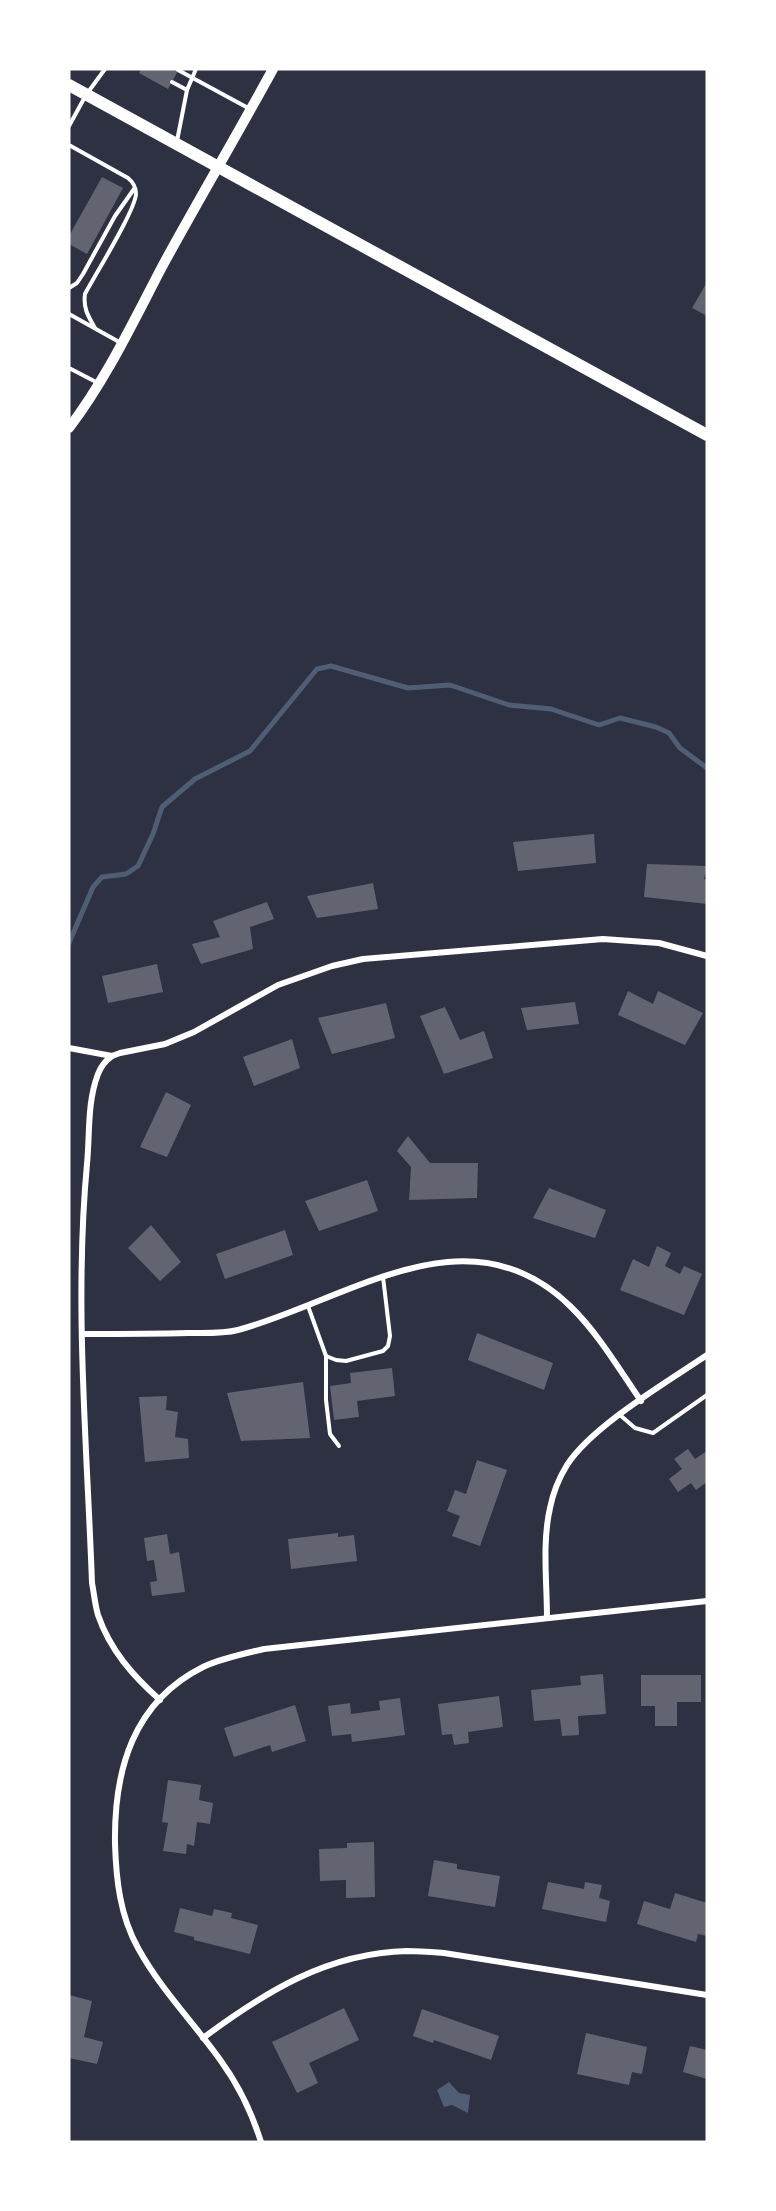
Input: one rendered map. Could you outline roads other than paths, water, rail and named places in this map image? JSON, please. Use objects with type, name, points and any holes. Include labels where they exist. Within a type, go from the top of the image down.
[{"type":"main road","points":[[69,428],[99,384],[273,69]]},
{"type":"main road","points":[[69,85],[707,435]]},
{"type":"street","points":[[160,1700],[126,1668],[98,1615],[92,1583],[81,1242],[88,1121],[93,1094],[105,1061],[120,1053],[165,1044],[194,1032],[278,985],[332,966],[363,959],[603,939],[660,943],[707,956]]},
{"type":"street","points":[[69,1048],[112,1056]]},
{"type":"street","points":[[83,1334],[236,1330],[276,1318],[411,1267],[461,1260],[486,1263],[514,1270],[530,1277],[555,1292],[571,1306],[608,1353],[641,1401]]},
{"type":"street","points":[[547,1618],[547,1533],[550,1508],[558,1480],[567,1464],[584,1444],[620,1415],[707,1355]]},
{"type":"street","points":[[261,2142],[241,2091],[222,2061],[177,2008],[137,1947],[120,1897],[116,1872],[115,1823],[117,1789],[122,1764],[130,1743],[142,1722],[160,1700],[188,1676],[203,1667],[226,1658],[264,1649],[707,1601]]},
{"type":"street","points":[[203,2038],[248,2005],[304,1975],[341,1962],[406,1951],[444,1953],[707,1995]]},
{"type":"lane","points":[[69,126],[86,95],[105,69]]},
{"type":"lane","points":[[177,145],[187,90],[196,69]]},
{"type":"lane","points":[[178,70],[251,109]]},
{"type":"lane","points":[[172,82],[187,90]]},
{"type":"lane","points":[[69,145],[120,172],[132,182],[135,188],[132,208],[85,294],[84,303],[87,315],[95,328]]},
{"type":"lane","points":[[69,288],[77,283],[83,274],[115,216],[128,201],[135,188]]},
{"type":"lane","points":[[69,314],[121,344]]},
{"type":"lane","points":[[69,368],[99,384]]},
{"type":"lane","points":[[327,1356],[346,1361],[383,1351],[388,1346],[390,1336],[383,1276]]},
{"type":"lane","points":[[308,1305],[327,1356],[326,1400],[330,1434],[339,1446]]},
{"type":"lane","points":[[620,1415],[635,1428],[653,1433],[707,1395]]},
{"type":"water","points":[[449,2082],[459,2093],[470,2095],[468,2113],[452,2105],[444,2107],[437,2090]]},
{"type":"waterway","points":[[69,943],[93,887],[102,877],[126,874],[138,866],[153,834],[162,807],[195,779],[250,751],[317,669],[331,666],[408,688],[450,685],[509,705],[551,709],[599,725],[620,718],[656,727],[669,733],[680,748],[707,768]]}]
